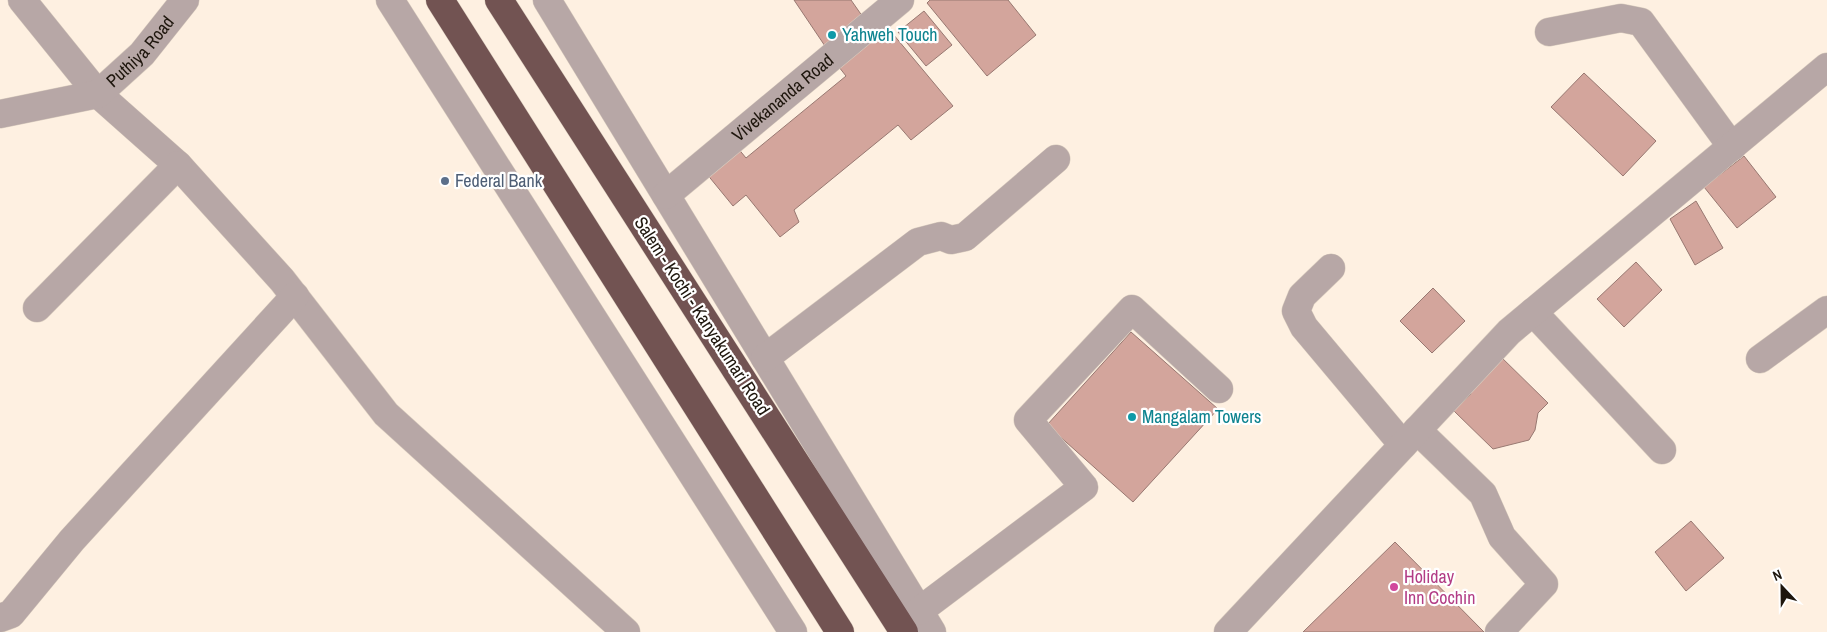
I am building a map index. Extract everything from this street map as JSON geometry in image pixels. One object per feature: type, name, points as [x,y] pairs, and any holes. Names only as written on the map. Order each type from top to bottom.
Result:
[{"type":"highway","points":[[440,0],[840,632]]},
{"type":"highway","name":"Salem - Kochi - Kanyakumari Road","points":[[499,0],[918,625]]},
{"type":"street","points":[[22,0],[98,94],[178,165],[282,280],[386,414],[626,632]]},
{"type":"street","name":"Puthiya Road","points":[[0,114],[98,94],[142,54],[185,0]]},
{"type":"street","points":[[390,0],[793,632]]},
{"type":"street","points":[[547,0],[765,358],[918,625],[1084,487],[1028,420],[1132,309],[1219,389]]},
{"type":"street","name":"Vivekananda Road","points":[[666,195],[900,0]]},
{"type":"street","points":[[1549,32],[1621,18],[1641,22],[1732,147]]},
{"type":"street","points":[[1228,632],[1509,332],[1827,67]]},
{"type":"street","points":[[765,358],[918,242],[941,236],[951,240],[966,237],[1056,159]]},
{"type":"street","points":[[37,308],[178,165]]},
{"type":"street","points":[[1331,268],[1302,296],[1296,311],[1304,327],[1410,438],[1483,494],[1502,537],[1544,584],[1498,632]]},
{"type":"street","points":[[0,618],[11,614],[72,540],[295,296]]},
{"type":"street","points":[[1760,359],[1827,310]]},
{"type":"street","points":[[1532,312],[1662,450]]},
{"type":"building","name":"Yahweh Touch","points":[[794,0],[851,0],[865,20],[827,49]]},
{"type":"building","points":[[930,0],[1008,0],[1036,35],[987,76],[927,3]]},
{"type":"building","points":[[924,11],[952,45],[926,66],[898,32]]},
{"type":"building","points":[[883,22],[953,106],[911,140],[898,125],[794,210],[799,222],[780,237],[746,195],[733,206],[706,173],[737,147],[746,158],[846,76],[835,62]]},
{"type":"building","points":[[1584,73],[1656,141],[1623,176],[1551,107]]},
{"type":"building","points":[[1744,156],[1776,197],[1737,228],[1704,187]]},
{"type":"building","points":[[1696,201],[1723,248],[1695,265],[1670,219]]},
{"type":"building","points":[[1636,262],[1662,290],[1624,327],[1597,299]]},
{"type":"building","points":[[1433,288],[1465,321],[1432,353],[1400,321]]},
{"type":"building","name":"Mangalam Towers","points":[[1131,332],[1218,409],[1133,502],[1047,425]]},
{"type":"building","points":[[1498,354],[1548,403],[1538,413],[1535,430],[1529,440],[1493,449],[1454,411],[1471,394],[1467,385]]},
{"type":"building","points":[[1691,521],[1724,558],[1686,591],[1655,552]]},
{"type":"building","name":"Holiday Inn Cochin","points":[[1395,542],[1484,632],[1303,632]]},
{"type":"place","name":"Yahweh Touch","points":[[832,35]]},
{"type":"place","name":"Federal Bank","points":[[445,181]]},
{"type":"place","name":"Mangalam Towers","points":[[1132,417]]},
{"type":"place","name":"Holiday Inn Cochin","points":[[1394,587]]}]
